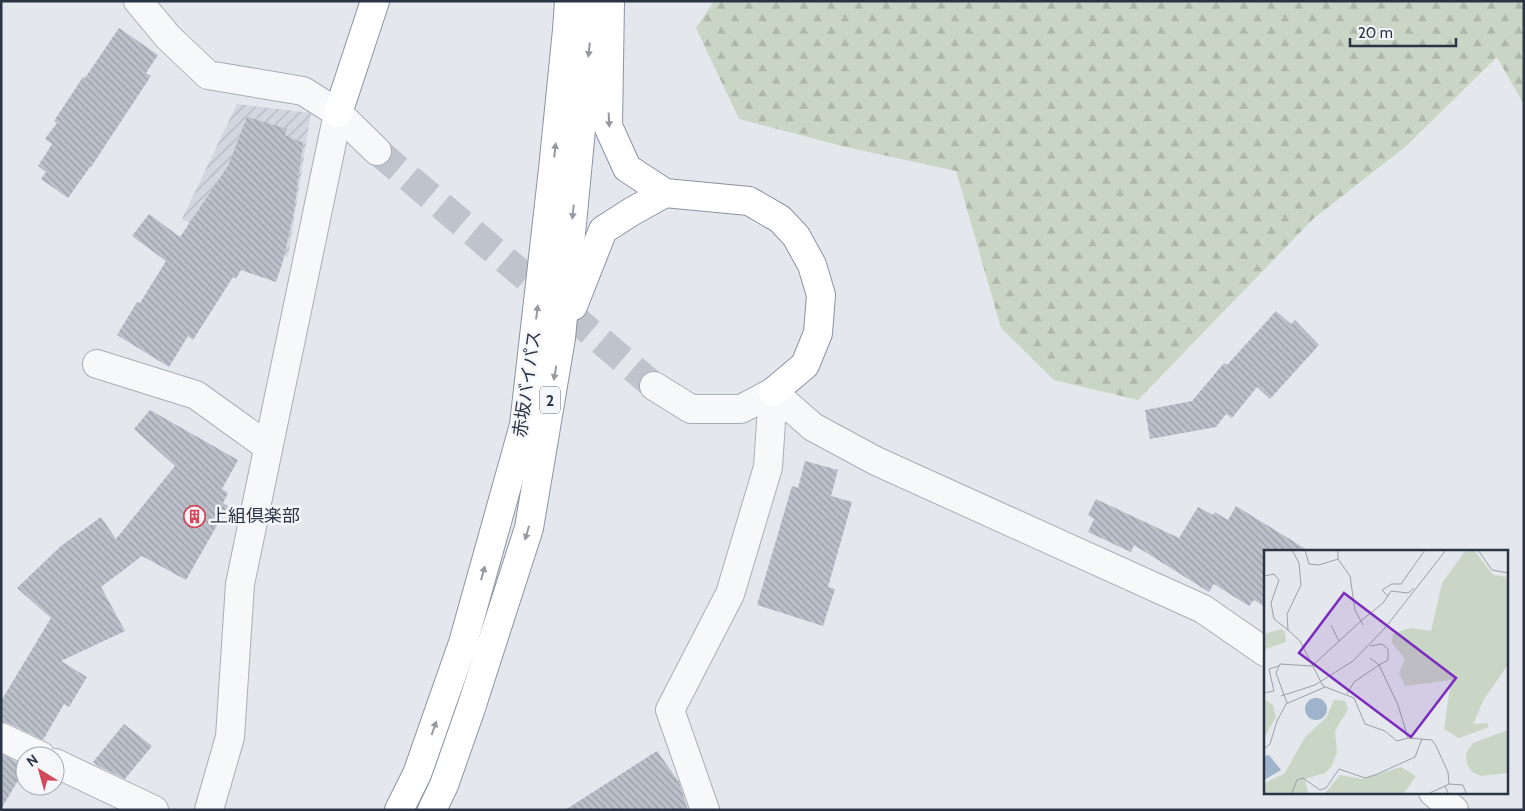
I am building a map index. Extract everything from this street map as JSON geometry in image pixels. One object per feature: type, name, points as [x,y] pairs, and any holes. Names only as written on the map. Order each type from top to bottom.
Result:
[{"type":"highway","points":[[338,113],[375,1]]},
{"type":"highway","points":[[565,1],[567,30]]},
{"type":"highway","name":"赤坂バイパス","points":[[399,810],[417,774],[464,643],[524,425],[554,169],[569,1]]},
{"type":"highway","name":"赤坂バイパス","points":[[432,810],[444,785],[471,708],[529,528],[561,338],[590,36],[591,1]]},
{"type":"highway","points":[[610,1],[608,126],[627,168],[665,193],[749,200],[780,218],[796,236],[812,265],[822,295],[818,333],[805,365],[773,392]]},
{"type":"highway","points":[[561,338],[603,230],[630,212],[665,193]]},
{"type":"street","points":[[138,1],[168,37],[208,76],[303,91],[338,113],[378,152]]},
{"type":"street","points":[[209,810],[230,737],[240,584],[338,113]]},
{"type":"street","points":[[97,364],[196,395],[268,447]]},
{"type":"street","points":[[654,386],[691,409],[741,408],[773,392]]},
{"type":"street","points":[[773,392],[813,427],[860,452],[1202,609],[1264,651]]},
{"type":"street","points":[[705,810],[670,710],[730,594],[768,467],[773,392]]},
{"type":"street","points":[[1,737],[20,746]]},
{"type":"street","points":[[65,767],[154,810]]},
{"type":"street","points":[[1435,794],[1454,810]]},
{"type":"shaded area","points":[[237,104],[311,113],[288,257],[235,247],[182,219]]},
{"type":"green space","points":[[714,1],[1524,1],[1524,105],[1497,57],[1405,147],[1313,219],[1138,400],[1054,380],[1001,328],[956,171],[846,147],[739,119],[696,28]]},
{"type":"building","points":[[119,28],[158,55],[146,73],[151,76],[91,167],[68,198],[41,179],[46,172],[38,166],[52,144],[45,139],[57,123],[54,121],[83,77],[85,78]]},
{"type":"building","points":[[247,117],[287,129],[285,135],[303,143],[294,211],[283,261],[276,282],[241,270],[236,279],[233,277],[193,340],[188,336],[169,367],[117,335],[137,302],[140,303],[166,261],[132,236],[149,214],[180,237],[228,166]]},
{"type":"building","points":[[1276,311],[1291,324],[1295,320],[1319,345],[1270,399],[1257,387],[1232,418],[1226,414],[1216,427],[1150,439],[1145,410],[1192,401],[1224,363],[1227,365]]},
{"type":"building","points":[[150,410],[238,460],[222,489],[228,493],[223,503],[228,506],[186,580],[142,556],[101,587],[125,631],[61,661],[87,677],[69,707],[64,704],[43,740],[8,723],[1,722],[1,701],[51,618],[17,588],[61,546],[101,517],[116,539],[175,466],[134,429]]},
{"type":"building","points":[[805,461],[838,470],[831,496],[852,502],[828,587],[835,589],[823,626],[757,605],[792,486],[798,488]]},
{"type":"building","points":[[1096,499],[1179,538],[1198,507],[1213,515],[1215,512],[1228,520],[1236,506],[1307,550],[1264,550],[1264,606],[1254,600],[1249,606],[1214,584],[1209,592],[1134,545],[1131,552],[1088,532],[1094,519],[1088,515]]},
{"type":"building","points":[[124,724],[152,746],[125,779],[93,762]]},
{"type":"building","points":[[657,751],[679,782],[688,810],[565,810]]},
{"type":"building","points":[[1,754],[15,761],[15,786],[1,809]]},
{"type":"tunnel","points":[[377,151],[654,386]]},
{"type":"place","name":"上組倶楽部","points":[[194,516]]}]
